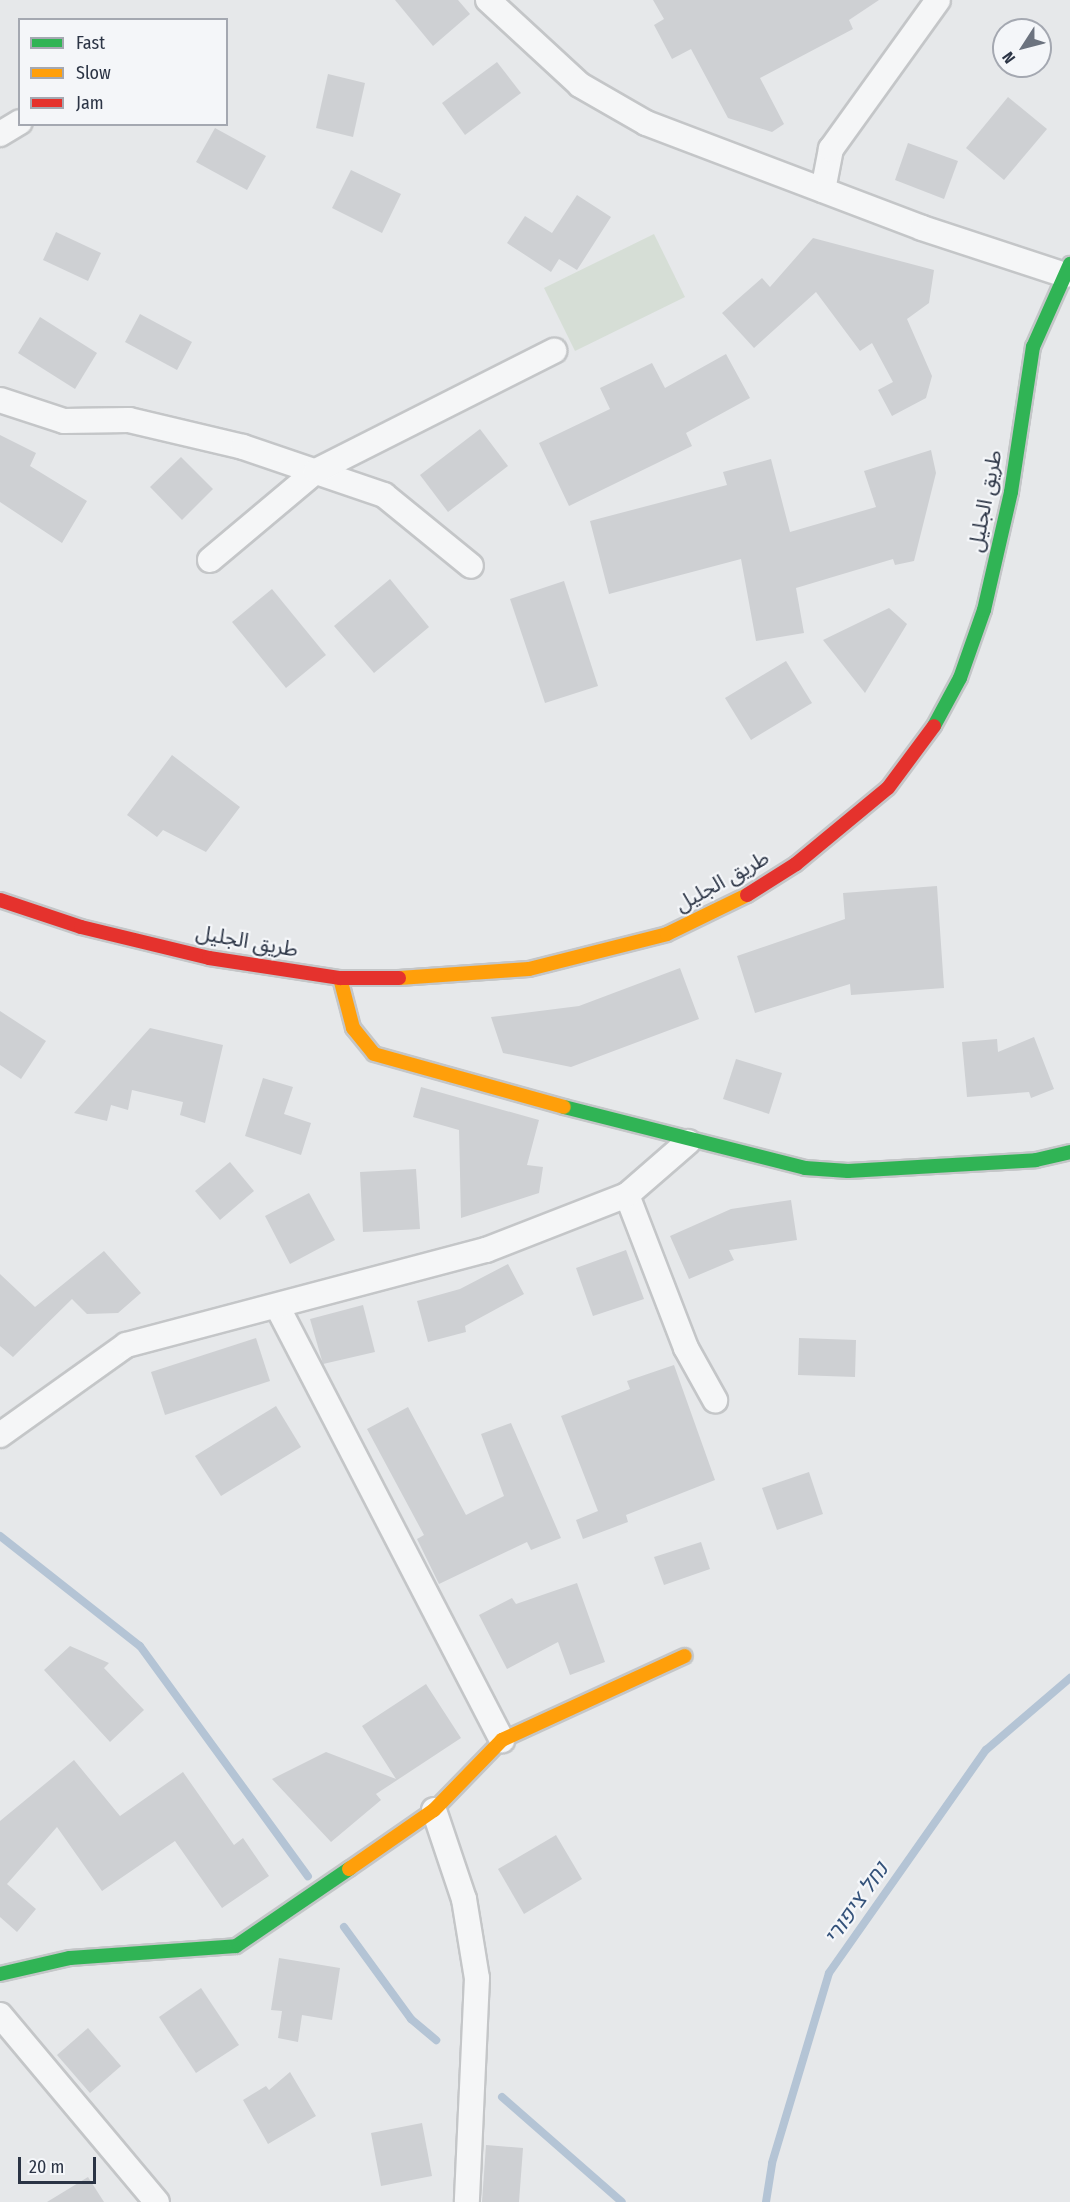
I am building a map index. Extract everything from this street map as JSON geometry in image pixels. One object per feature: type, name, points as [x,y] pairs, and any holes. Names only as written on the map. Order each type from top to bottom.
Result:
[{"type":"street","points":[[488,0],[580,85],[646,123],[823,190],[1067,269]]},
{"type":"street","points":[[823,190],[831,149],[938,0]]},
{"type":"street","points":[[0,134],[18,123]]},
{"type":"street","name":"طريق الجليل","points":[[0,900],[81,927],[209,958],[340,978],[451,978],[529,969],[667,934],[728,907],[796,864],[888,788],[926,740],[954,688],[984,610],[1011,492],[1033,347],[1067,269]]},
{"type":"street","points":[[210,560],[315,471],[554,351]]},
{"type":"street","points":[[0,400],[64,421],[129,420],[315,471],[384,495],[471,566]]},
{"type":"street","points":[[340,978],[353,1028],[374,1054],[688,1142],[805,1168],[848,1171],[1036,1160],[1070,1152]]},
{"type":"street","points":[[0,1435],[126,1345],[278,1308],[486,1250],[627,1195],[688,1142]]},
{"type":"street","points":[[627,1195],[686,1348],[715,1400]]},
{"type":"street","points":[[278,1308],[502,1740]]},
{"type":"street","points":[[0,1974],[70,1958],[236,1946],[434,1810],[502,1740],[685,1656]]},
{"type":"street","points":[[434,1810],[464,1899],[477,1978],[467,2202]]},
{"type":"street","points":[[0,2015],[157,2202]]},
{"type":"shaded area","points":[[654,234],[685,297],[575,351],[544,288]]},
{"type":"building","points":[[395,0],[458,0],[470,14],[433,46]]},
{"type":"building","points":[[653,0],[879,0],[849,20],[853,29],[760,78],[784,124],[772,132],[728,118],[691,49],[672,59],[654,25],[664,19]]},
{"type":"building","points":[[497,62],[521,93],[465,135],[442,103]]},
{"type":"building","points":[[328,74],[365,83],[353,137],[316,128]]},
{"type":"building","points":[[1008,97],[1047,129],[1004,180],[966,148]]},
{"type":"building","points":[[215,128],[266,156],[247,190],[196,162]]},
{"type":"building","points":[[908,143],[958,161],[944,199],[895,180]]},
{"type":"building","points":[[351,170],[401,194],[382,233],[332,208]]},
{"type":"building","points":[[577,195],[611,217],[577,270],[559,259],[551,272],[507,243],[525,216],[552,233]]},
{"type":"building","points":[[56,232],[101,253],[88,281],[43,260]]},
{"type":"building","points":[[813,238],[934,270],[929,303],[907,319],[932,376],[926,398],[892,416],[878,390],[893,382],[872,343],[860,351],[816,292],[754,348],[722,313],[762,278],[770,287]]},
{"type":"building","points":[[140,314],[192,342],[177,370],[125,342]]},
{"type":"building","points":[[40,317],[97,353],[75,389],[18,353]]},
{"type":"building","points":[[726,354],[750,398],[686,433],[692,446],[569,506],[539,443],[610,409],[600,388],[652,363],[665,388]]},
{"type":"building","points":[[480,429],[508,466],[448,512],[420,475]]},
{"type":"building","points":[[0,435],[36,453],[30,466],[87,501],[62,543],[0,502]]},
{"type":"building","points":[[931,450],[936,473],[914,561],[895,565],[893,559],[796,588],[804,633],[756,641],[741,559],[609,594],[590,521],[727,485],[723,472],[771,459],[790,532],[876,507],[864,471]]},
{"type":"building","points":[[181,457],[213,489],[182,520],[150,487]]},
{"type":"building","points":[[390,579],[429,627],[374,673],[334,626]]},
{"type":"building","points":[[564,581],[598,686],[545,703],[510,599]]},
{"type":"building","points":[[272,589],[326,655],[286,688],[232,622]]},
{"type":"building","points":[[889,608],[907,624],[865,693],[823,640]]},
{"type":"building","points":[[786,661],[812,703],[751,740],[725,698]]},
{"type":"building","points":[[172,755],[240,807],[206,852],[163,830],[157,837],[127,815]]},
{"type":"building","points":[[937,886],[944,988],[851,995],[850,984],[755,1013],[737,956],[845,919],[843,893]]},
{"type":"building","points":[[680,968],[699,1019],[571,1067],[503,1053],[491,1017],[579,1006]]},
{"type":"building","points":[[0,1011],[46,1041],[21,1079],[0,1065]]},
{"type":"building","points":[[150,1028],[223,1045],[205,1123],[180,1115],[183,1102],[132,1090],[128,1110],[111,1105],[107,1121],[74,1113]]},
{"type":"building","points":[[1034,1037],[1054,1089],[1031,1098],[1029,1092],[967,1097],[962,1042],[997,1039],[998,1052]]},
{"type":"building","points":[[736,1059],[782,1073],[769,1114],[723,1099]]},
{"type":"building","points":[[263,1078],[293,1087],[284,1114],[311,1123],[301,1155],[245,1136]]},
{"type":"building","points":[[421,1087],[539,1120],[527,1165],[543,1167],[539,1193],[461,1218],[459,1130],[413,1117]]},
{"type":"building","points":[[230,1162],[254,1191],[220,1220],[195,1191]]},
{"type":"building","points":[[416,1169],[420,1229],[363,1232],[360,1172]]},
{"type":"building","points":[[309,1193],[335,1240],[290,1264],[265,1216]]},
{"type":"building","points":[[791,1200],[797,1240],[729,1250],[734,1260],[689,1279],[670,1236],[731,1209]]},
{"type":"building","points":[[626,1250],[644,1299],[593,1316],[576,1268]]},
{"type":"building","points":[[104,1251],[141,1293],[118,1313],[87,1314],[72,1299],[13,1357],[0,1346],[0,1274],[35,1307]]},
{"type":"building","points":[[508,1264],[524,1294],[465,1326],[466,1332],[428,1342],[417,1301],[460,1289]]},
{"type":"building","points":[[363,1305],[375,1352],[323,1364],[310,1319]]},
{"type":"building","points":[[256,1338],[270,1381],[165,1415],[151,1372]]},
{"type":"building","points":[[799,1338],[856,1340],[855,1377],[798,1375]]},
{"type":"building","points":[[674,1365],[715,1480],[626,1515],[628,1522],[583,1539],[576,1520],[598,1511],[561,1416],[630,1389],[627,1381]]},
{"type":"building","points":[[276,1406],[301,1447],[221,1496],[195,1456]]},
{"type":"building","points":[[408,1407],[466,1515],[504,1496],[481,1434],[511,1423],[561,1538],[531,1550],[527,1542],[439,1584],[417,1539],[424,1535],[367,1429]]},
{"type":"building","points":[[809,1472],[823,1514],[777,1530],[762,1488]]},
{"type":"building","points":[[701,1542],[710,1569],[664,1585],[654,1557]]},
{"type":"building","points":[[577,1583],[605,1662],[570,1675],[558,1642],[507,1669],[479,1615],[512,1598],[516,1604]]},
{"type":"building","points":[[70,1646],[109,1663],[104,1668],[144,1710],[110,1742],[44,1670]]},
{"type":"building","points":[[426,1684],[461,1738],[376,1794],[381,1800],[331,1842],[272,1779],[326,1752],[396,1779],[362,1726]]},
{"type":"building","points":[[74,1760],[120,1816],[183,1772],[234,1845],[243,1838],[269,1876],[222,1908],[175,1841],[102,1891],[57,1827],[7,1884],[36,1909],[17,1932],[0,1917],[0,1821]]},
{"type":"building","points":[[556,1835],[582,1879],[524,1914],[498,1869]]},
{"type":"building","points":[[279,1958],[340,1968],[332,2020],[302,2015],[298,2042],[278,2038],[282,2011],[271,2010]]},
{"type":"building","points":[[201,1988],[239,2045],[196,2073],[159,2017]]},
{"type":"building","points":[[88,2028],[121,2066],[90,2093],[57,2055]]},
{"type":"building","points":[[290,2072],[316,2116],[268,2144],[243,2100],[266,2086],[269,2090]]},
{"type":"building","points":[[422,2123],[432,2176],[381,2186],[371,2133]]},
{"type":"building","points":[[486,2145],[523,2148],[519,2202],[482,2202]]},
{"type":"building","points":[[88,2177],[104,2202],[47,2202]]},
{"type":"waterway","points":[[0,1536],[140,1646],[308,1876]]},
{"type":"waterway","name":"נחל ציפורי","points":[[766,2202],[772,2163],[829,1973],[986,1750],[1070,1678]]},
{"type":"waterway","points":[[344,1927],[411,2019],[436,2040]]},
{"type":"waterway","points":[[502,2097],[622,2202]]},
{"type":"traffic: fast","points":[[934,726],[960,678],[984,610],[1011,492],[1033,347],[1070,264]]},
{"type":"traffic: fast","points":[[564,1107],[805,1168],[848,1171],[1036,1160],[1070,1152]]},
{"type":"traffic: fast","points":[[0,1974],[70,1958],[236,1946],[349,1869]]},
{"type":"traffic: slow","points":[[399,978],[529,969],[667,934],[747,895]]},
{"type":"traffic: slow","points":[[340,978],[353,1028],[374,1054],[564,1107]]},
{"type":"traffic: slow","points":[[349,1869],[434,1810],[502,1740],[685,1656]]},
{"type":"traffic: jam","points":[[747,895],[796,864],[888,788],[934,726]]},
{"type":"traffic: jam","points":[[0,900],[81,927],[209,958],[340,978],[399,978]]}]
